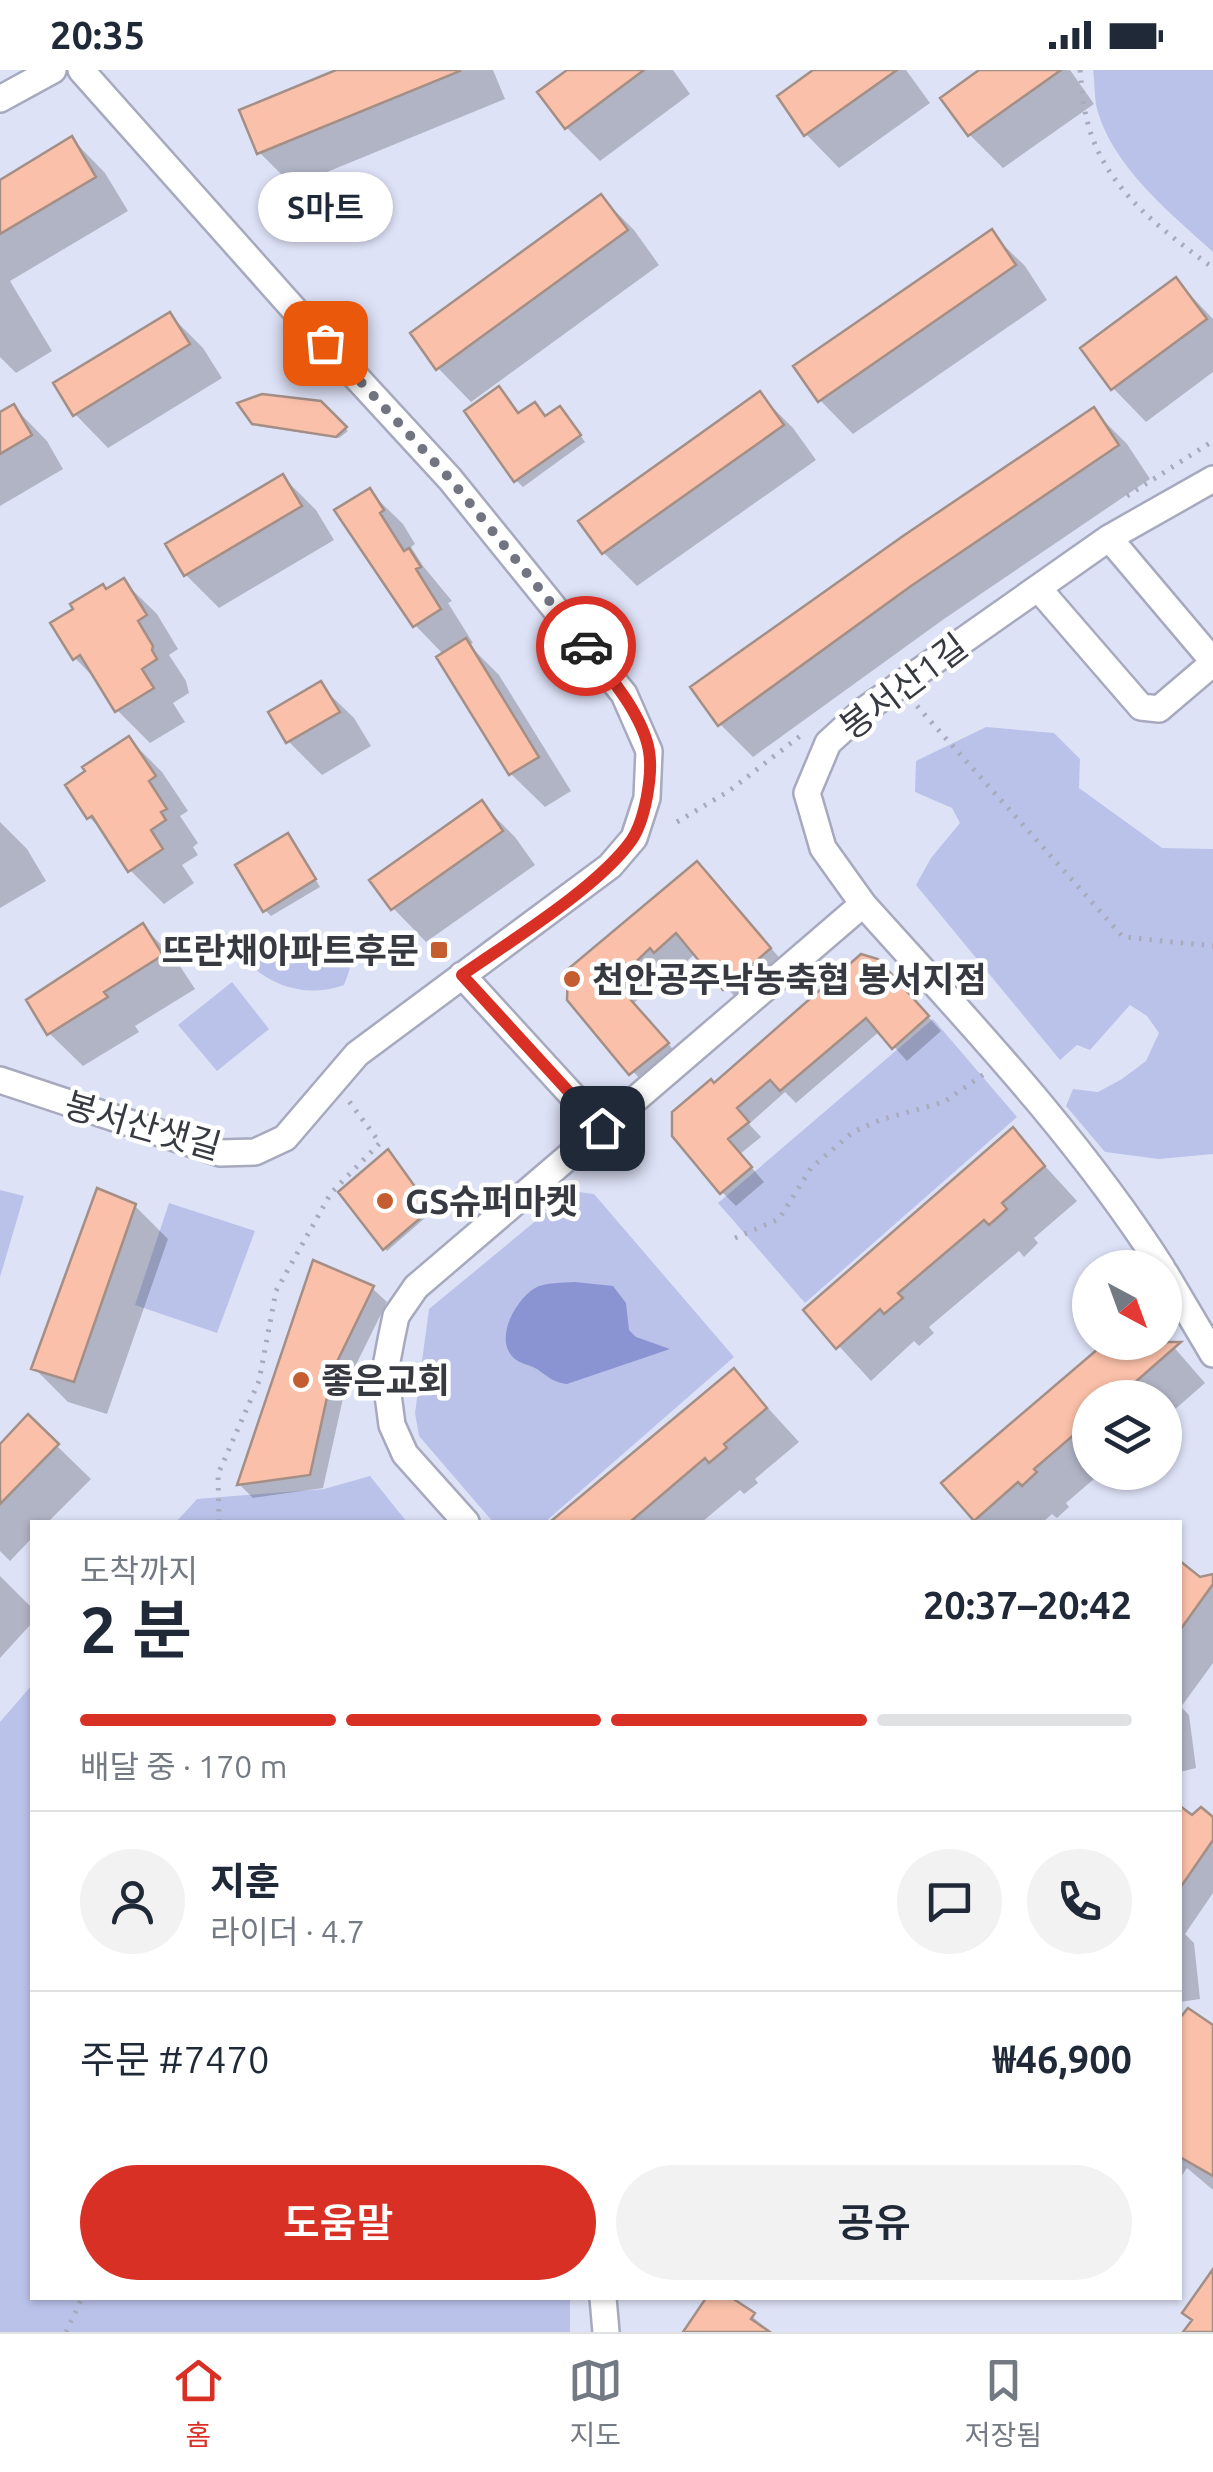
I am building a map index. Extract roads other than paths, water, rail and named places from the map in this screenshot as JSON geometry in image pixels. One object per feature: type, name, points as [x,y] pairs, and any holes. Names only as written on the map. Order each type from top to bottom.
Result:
[{"type":"street","points":[[0,85],[26,70]]},
{"type":"street","points":[[0,99],[53,70]]},
{"type":"street","name":"봉서산샛길","points":[[0,1080],[220,1154],[255,1152],[285,1138],[356,1054],[610,866],[634,838],[647,798],[649,751],[624,694],[450,479],[82,70]]},
{"type":"street","name":"봉서산1길","points":[[1150,1250],[1047,1111],[863,904],[824,848],[806,793],[828,743],[863,711],[1109,538],[1213,480]]},
{"type":"street","points":[[1038,588],[1141,707],[1159,710],[1213,662],[1109,538]]},
{"type":"street","points":[[464,1520],[405,1454],[392,1425],[386,1372],[396,1316],[416,1287],[863,904]]},
{"type":"street","points":[[462,975],[602,1128]]},
{"type":"street","name":"봉서산1길","points":[[1182,1302],[1213,1354]]},
{"type":"street","points":[[603,2300],[606,2332]]},
{"type":"place","name":"S마트","points":[[325,343]]},
{"type":"place","name":"뜨란채아파트후문","points":[[439,950]]},
{"type":"place","name":"천안공주낙농축협 봉서지점","points":[[572,979]]},
{"type":"place","name":"GS슈퍼마켓","points":[[385,1201]]},
{"type":"place","name":"좋은교회","points":[[301,1380]]}]
